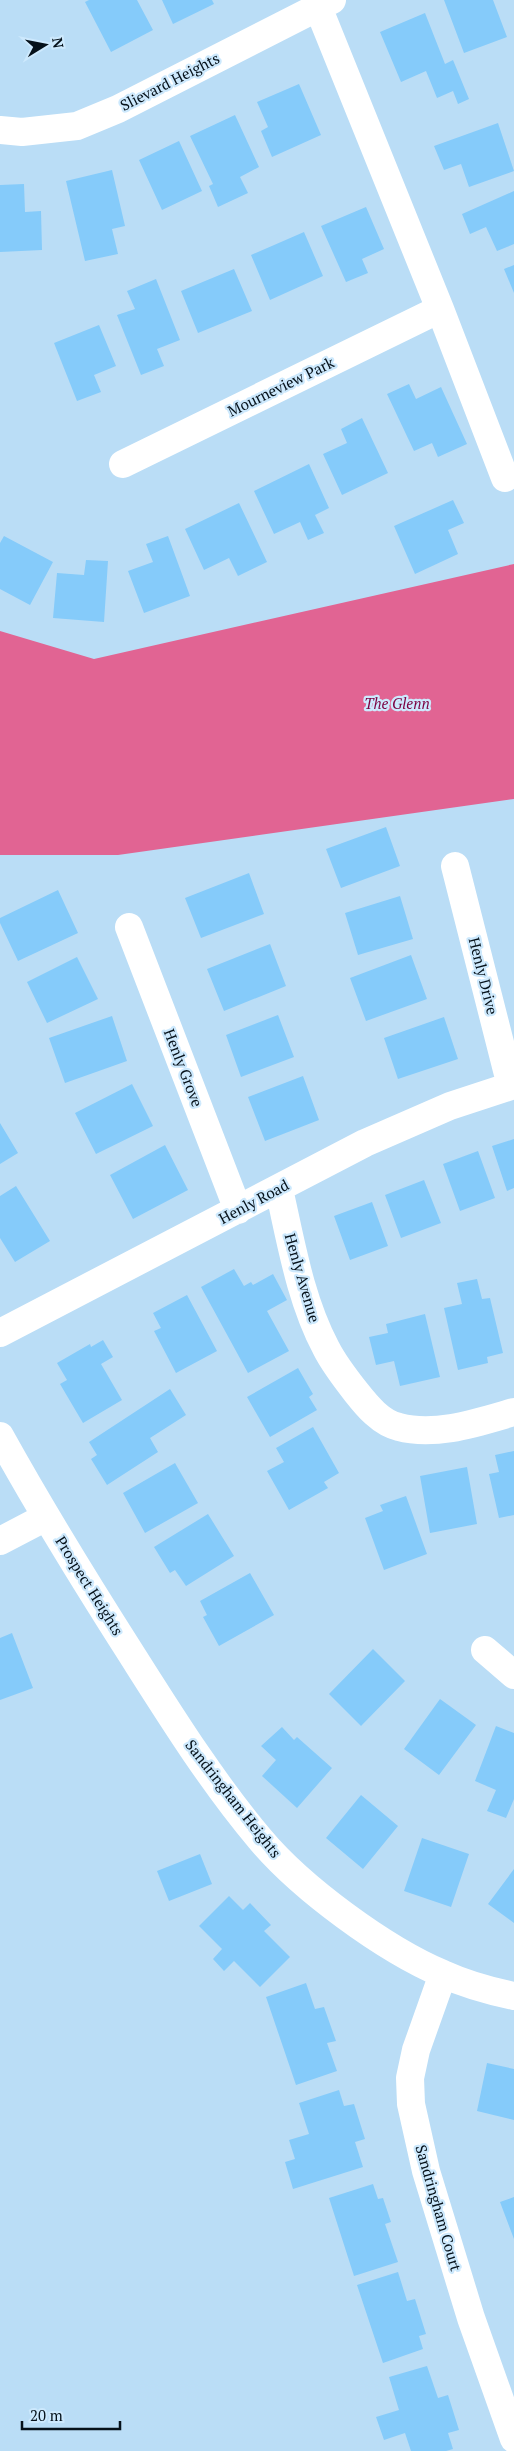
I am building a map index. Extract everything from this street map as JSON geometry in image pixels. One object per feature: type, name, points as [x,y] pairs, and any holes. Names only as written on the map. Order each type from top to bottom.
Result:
[{"type":"street","name":"Slievard Heights","points":[[0,130],[22,132],[77,126],[118,109],[325,4]]},
{"type":"street","points":[[325,4],[505,478]]},
{"type":"street","name":"Mourneview Park","points":[[123,464],[440,309]]},
{"type":"street","name":"Henly Drive","points":[[455,866],[512,1086]]},
{"type":"street","name":"Henly Grove","points":[[129,927],[238,1210]]},
{"type":"street","name":"Henly Road","points":[[0,1334],[365,1143],[450,1106],[512,1086]]},
{"type":"street","name":"Henly Avenue","points":[[279,1189],[298,1274],[315,1326],[340,1371],[374,1412],[386,1422],[397,1427],[425,1430],[466,1425],[514,1412]]},
{"type":"street","name":"Prospect Heights","points":[[0,1436],[46,1517],[182,1734]]},
{"type":"street","points":[[0,1541],[46,1517]]},
{"type":"street","points":[[485,1650],[514,1675]]},
{"type":"street","name":"Sandringham Heights","points":[[182,1734],[260,1838],[290,1870],[363,1927],[402,1953],[443,1974],[514,1996]]},
{"type":"street","name":"Sandringham Court","points":[[443,1974],[416,2050],[410,2078],[411,2104],[426,2171],[471,2318],[514,2439]]},
{"type":"green space","name":"The Glenn","points":[[514,564],[514,799],[118,855],[0,855],[0,631],[94,659]]},
{"type":"building","points":[[89,0],[137,0],[153,30],[111,52],[85,2]]},
{"type":"building","points":[[162,0],[212,0],[214,4],[173,24]]},
{"type":"building","points":[[444,0],[493,0],[507,37],[464,53]]},
{"type":"building","points":[[425,13],[445,64],[453,60],[469,99],[458,104],[453,91],[437,98],[426,71],[401,82],[380,32]]},
{"type":"building","points":[[299,84],[321,135],[272,157],[261,131],[268,127],[257,102]]},
{"type":"building","points":[[235,115],[259,167],[240,177],[248,193],[218,207],[209,186],[213,184],[190,136]]},
{"type":"building","points":[[498,123],[514,171],[469,187],[461,164],[444,170],[434,146]]},
{"type":"building","points":[[179,141],[202,191],[162,210],[139,160]]},
{"type":"building","points":[[112,170],[125,226],[112,229],[118,254],[85,261],[66,181]]},
{"type":"building","points":[[24,184],[25,212],[41,211],[42,250],[0,252],[0,185]]},
{"type":"building","points":[[514,191],[514,244],[497,251],[486,227],[470,234],[462,214]]},
{"type":"building","points":[[366,207],[384,249],[362,259],[368,273],[346,282],[321,226]]},
{"type":"building","points":[[304,232],[323,276],[270,300],[251,255]]},
{"type":"building","points":[[514,265],[514,293],[504,269]]},
{"type":"building","points":[[234,269],[252,311],[198,333],[181,291]]},
{"type":"building","points":[[156,279],[180,340],[157,349],[164,366],[141,375],[117,315],[135,309],[127,291]]},
{"type":"building","points":[[99,325],[116,366],[94,375],[101,392],[77,401],[54,343]]},
{"type":"building","points":[[409,384],[416,399],[441,387],[467,444],[438,457],[432,443],[414,451],[387,394]]},
{"type":"building","points":[[362,418],[388,473],[342,495],[323,454],[347,443],[341,429]]},
{"type":"building","points":[[309,464],[329,508],[315,515],[324,533],[308,540],[300,522],[274,534],[254,491]]},
{"type":"building","points":[[453,500],[464,523],[448,530],[458,554],[415,574],[394,526]]},
{"type":"building","points":[[239,503],[267,562],[238,576],[229,558],[204,570],[185,529]]},
{"type":"building","points":[[4,536],[53,562],[30,605],[0,589],[0,543]]},
{"type":"building","points":[[168,536],[190,596],[144,613],[128,571],[153,562],[146,544]]},
{"type":"building","points":[[86,560],[108,561],[104,622],[53,618],[57,573],[84,575]]},
{"type":"building","points":[[386,827],[400,866],[341,888],[326,849]]},
{"type":"building","points":[[249,873],[264,914],[201,938],[185,898]]},
{"type":"building","points":[[58,890],[78,933],[18,961],[0,923],[0,918]]},
{"type":"building","points":[[400,896],[413,939],[358,955],[345,913]]},
{"type":"building","points":[[270,944],[286,986],[224,1011],[207,969]]},
{"type":"building","points":[[411,955],[427,999],[366,1021],[350,978]]},
{"type":"building","points":[[77,957],[98,999],[47,1023],[27,982]]},
{"type":"building","points":[[278,1015],[294,1057],[241,1077],[226,1035]]},
{"type":"building","points":[[112,1016],[127,1061],[65,1083],[49,1038]]},
{"type":"building","points":[[444,1017],[458,1059],[398,1079],[384,1038]]},
{"type":"building","points":[[303,1076],[319,1120],[265,1141],[248,1097]]},
{"type":"building","points":[[132,1084],[153,1126],[96,1154],[75,1113]]},
{"type":"building","points":[[0,1123],[18,1153],[0,1164]]},
{"type":"building","points":[[514,1139],[514,1188],[507,1191],[492,1146]]},
{"type":"building","points":[[165,1145],[188,1190],[133,1219],[110,1175]]},
{"type":"building","points":[[478,1151],[495,1198],[460,1211],[443,1164]]},
{"type":"building","points":[[424,1180],[441,1223],[401,1238],[385,1195]]},
{"type":"building","points":[[16,1186],[50,1241],[15,1262],[0,1238],[0,1196]]},
{"type":"building","points":[[372,1202],[388,1246],[350,1260],[334,1216]]},
{"type":"building","points":[[234,1269],[244,1286],[251,1282],[253,1285],[273,1274],[287,1300],[267,1311],[289,1351],[248,1373],[201,1287]]},
{"type":"building","points":[[477,1279],[482,1299],[490,1298],[503,1353],[487,1357],[488,1363],[458,1370],[444,1308],[462,1304],[457,1283]]},
{"type":"building","points":[[187,1295],[217,1351],[176,1373],[154,1331],[161,1328],[153,1313]]},
{"type":"building","points":[[425,1314],[440,1377],[400,1386],[394,1361],[376,1365],[369,1337],[388,1333],[386,1324]]},
{"type":"building","points":[[103,1340],[113,1357],[101,1364],[122,1400],[83,1423],[60,1384],[67,1380],[57,1363],[90,1344],[91,1347]]},
{"type":"building","points":[[298,1368],[313,1394],[309,1397],[317,1410],[270,1437],[247,1397]]},
{"type":"building","points":[[170,1389],[186,1415],[150,1438],[158,1452],[107,1485],[91,1459],[97,1455],[89,1442]]},
{"type":"building","points":[[313,1427],[339,1473],[324,1482],[328,1488],[289,1510],[267,1471],[284,1462],[276,1448]]},
{"type":"building","points":[[514,1451],[514,1515],[499,1518],[489,1474],[499,1472],[495,1455]]},
{"type":"building","points":[[175,1463],[198,1503],[145,1533],[123,1493]]},
{"type":"building","points":[[467,1467],[477,1524],[430,1533],[420,1476]]},
{"type":"building","points":[[406,1496],[427,1554],[384,1570],[365,1518],[383,1511],[380,1505]]},
{"type":"building","points":[[208,1514],[234,1556],[186,1586],[175,1570],[170,1573],[154,1547]]},
{"type":"building","points":[[250,1573],[274,1615],[219,1646],[203,1617],[207,1615],[200,1601]]},
{"type":"building","points":[[12,1633],[33,1688],[0,1700],[0,1638]]},
{"type":"building","points":[[373,1649],[405,1681],[361,1726],[329,1694]]},
{"type":"building","points":[[440,1699],[476,1725],[439,1775],[404,1749]]},
{"type":"building","points":[[496,1726],[514,1733],[514,1799],[506,1818],[487,1811],[496,1790],[475,1781]]},
{"type":"building","points":[[282,1727],[294,1740],[297,1737],[332,1768],[297,1808],[262,1776],[276,1760],[261,1746]]},
{"type":"building","points":[[361,1795],[398,1826],[363,1869],[326,1838]]},
{"type":"building","points":[[422,1838],[469,1854],[451,1907],[404,1891]]},
{"type":"building","points":[[200,1854],[212,1884],[169,1901],[157,1871]]},
{"type":"building","points":[[514,1869],[514,1923],[488,1904]]},
{"type":"building","points":[[229,1896],[243,1910],[250,1903],[271,1925],[264,1931],[290,1957],[260,1987],[234,1961],[224,1971],[213,1959],[222,1949],[199,1926]]},
{"type":"building","points":[[306,1983],[315,2009],[324,2007],[336,2041],[327,2043],[337,2071],[296,2085],[266,1997]]},
{"type":"building","points":[[487,2063],[514,2069],[514,2120],[477,2111]]},
{"type":"building","points":[[339,2090],[344,2106],[354,2104],[365,2139],[355,2142],[363,2167],[293,2189],[285,2162],[295,2159],[289,2140],[309,2134],[299,2103]]},
{"type":"building","points":[[373,2184],[378,2199],[383,2198],[391,2222],[385,2224],[398,2262],[354,2276],[329,2198]]},
{"type":"building","points":[[514,2197],[514,2239],[500,2202]]},
{"type":"building","points":[[398,2272],[407,2301],[415,2299],[426,2334],[419,2336],[423,2349],[383,2363],[357,2285]]},
{"type":"building","points":[[427,2366],[438,2398],[448,2395],[459,2430],[448,2433],[453,2449],[446,2451],[411,2451],[405,2433],[384,2440],[376,2417],[399,2410],[389,2377]]}]
